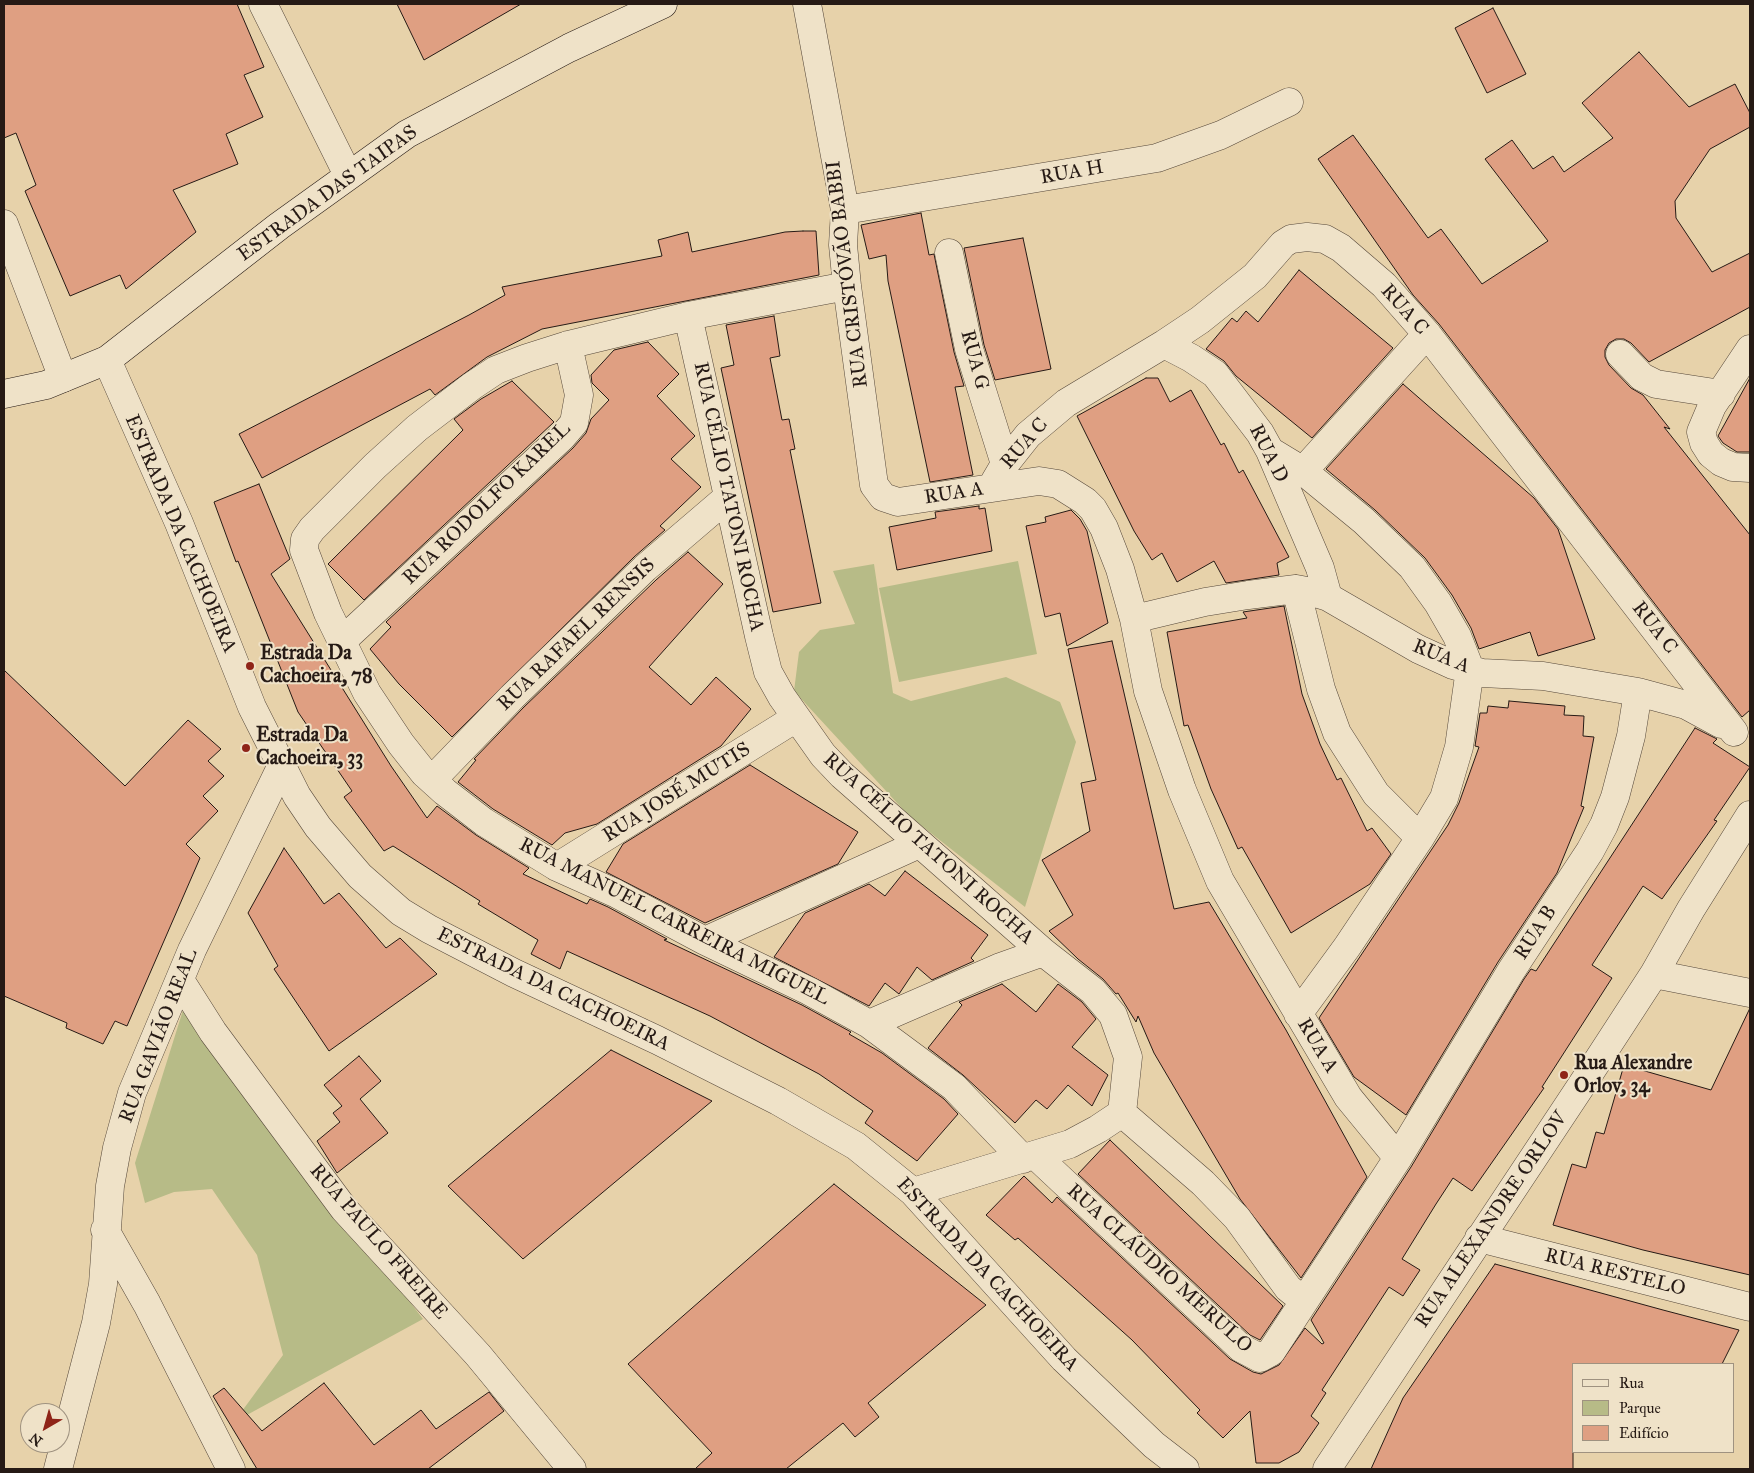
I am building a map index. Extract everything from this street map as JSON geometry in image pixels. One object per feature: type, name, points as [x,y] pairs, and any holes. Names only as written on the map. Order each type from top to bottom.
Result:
[{"type":"street","points":[[263,4],[348,176]]},
{"type":"street","name":"ESTRADA DAS TAIPAS","points":[[4,394],[46,385],[107,360],[279,226],[407,134],[569,48],[664,4]]},
{"type":"street","name":"RUA CRISTÓVÃO BABBI","points":[[807,4],[845,210],[843,245],[847,286],[874,486]]},
{"type":"street","name":"RUA H","points":[[845,210],[1162,157],[1221,136],[1289,102]]},
{"type":"street","points":[[4,224],[64,378]]},
{"type":"street","name":"RUA C","points":[[990,488],[1005,464],[1028,435],[1066,403],[1164,344],[1235,293],[1255,276],[1283,244],[1291,239],[1307,237],[1326,239],[1341,248],[1384,285],[1427,334],[1742,737]]},
{"type":"street","name":"RUA G","points":[[949,253],[969,349],[1005,464]]},
{"type":"street","name":"RUA MANUEL CARREIRA MIGUEL","points":[[847,286],[688,316],[568,345],[496,370],[418,428],[375,466],[312,529],[305,539],[304,550],[328,613],[367,693],[401,744],[432,780],[484,822],[558,867],[615,893],[705,941],[809,991],[869,1024],[954,1088],[1029,1157]]},
{"type":"street","name":"RUA CÉLIO TATONI ROCHA","points":[[688,316],[768,672],[796,718],[823,755],[919,844],[1043,952],[1092,991],[1113,1015],[1128,1057],[1122,1113]]},
{"type":"street","points":[[1302,472],[1427,334]]},
{"type":"street","name":"RUA D","points":[[1164,344],[1191,358],[1215,374],[1237,400],[1270,452],[1320,568],[1328,597]]},
{"type":"street","name":"RUA RODOLFO KAREL","points":[[342,640],[562,437],[574,423],[579,395],[568,345]]},
{"type":"street","points":[[1750,349],[1706,417],[1701,432],[1704,443],[1711,454],[1733,467],[1750,468]]},
{"type":"street","points":[[1620,354],[1642,377],[1656,384],[1721,394]]},
{"type":"street","name":"ESTRADA DA CACHOEIRA","points":[[107,360],[179,523],[252,707],[297,796],[318,827],[360,876],[401,912],[429,929],[514,973],[657,1040],[823,1125],[856,1146],[914,1192],[1064,1359],[1154,1445],[1186,1469]]},
{"type":"street","points":[[1270,452],[1302,472],[1364,521],[1412,566],[1438,603],[1457,636],[1470,669],[1459,747],[1444,798],[1420,838],[1347,947],[1298,1014]]},
{"type":"street","name":"RUA A","points":[[874,486],[883,497],[898,502],[1039,481],[1058,484],[1085,501],[1093,509],[1104,528],[1120,569],[1134,619],[1148,691],[1186,800],[1220,881],[1348,1097],[1398,1158]]},
{"type":"street","name":"RUA RAFAEL RENSIS","points":[[432,780],[512,697],[645,568],[728,497]]},
{"type":"street","points":[[1296,589],[1321,689],[1337,733],[1376,794],[1420,838]]},
{"type":"street","name":"RUA A","points":[[1134,619],[1205,602],[1296,589],[1328,597],[1418,649],[1482,673],[1551,677],[1638,692],[1686,705],[1742,737]]},
{"type":"street","name":"RUA B","points":[[1398,1158],[1511,971],[1590,851],[1604,825],[1617,789],[1638,692]]},
{"type":"street","name":"RUA JOSÉ MUTIS","points":[[558,867],[796,718]]},
{"type":"street","name":"RUA GAVIÃO REAL","points":[[58,1469],[96,1323],[103,1284],[105,1230],[117,1148],[132,1094],[230,868],[282,765]]},
{"type":"street","name":"RUA ALEXANDRE ORLOV","points":[[1327,1469],[1654,974],[1691,909],[1750,815]]},
{"type":"street","points":[[705,941],[919,844]]},
{"type":"street","points":[[869,1024],[998,968],[1043,952]]},
{"type":"street","points":[[1654,974],[1750,992]]},
{"type":"street","name":"RUA PAULO FREIRE","points":[[180,980],[213,1032],[344,1209],[478,1355],[572,1469]]},
{"type":"street","points":[[914,1192],[1084,1138],[1122,1113],[1203,1183],[1237,1218],[1288,1288],[1304,1301]]},
{"type":"street","name":"RUA CLÁUDIO MERULO","points":[[1029,1157],[1248,1353],[1260,1358],[1271,1352],[1398,1158]]},
{"type":"street","points":[[105,1230],[147,1304],[231,1469]]},
{"type":"street","name":"RUA RESTELO","points":[[1479,1238],[1750,1307]]},
{"type":"green space","points":[[1018,561],[1037,654],[899,682],[879,588]]},
{"type":"green space","points":[[874,564],[893,693],[911,701],[1006,677],[1060,702],[1076,742],[1025,907],[909,816],[794,691],[799,652],[820,630],[855,624],[833,571]]},
{"type":"green space","points":[[184,1007],[423,1319],[234,1422],[283,1355],[257,1255],[212,1189],[174,1192],[145,1203],[135,1163]]},
{"type":"building","points":[[4,4],[237,4],[264,67],[244,75],[263,117],[226,134],[238,164],[173,190],[196,232],[126,289],[120,275],[70,296],[25,191],[36,185],[16,133],[4,138]]},
{"type":"building","points":[[397,4],[521,4],[424,60]]},
{"type":"building","points":[[1493,8],[1526,74],[1487,93],[1455,28]]},
{"type":"building","points":[[1639,52],[1689,107],[1735,84],[1750,113],[1750,127],[1710,149],[1675,201],[1676,218],[1712,272],[1750,253],[1750,307],[1649,362],[1631,343],[1624,339],[1616,339],[1609,343],[1605,350],[1605,357],[1609,365],[1631,388],[1643,395],[1670,429],[1664,427],[1750,535],[1750,710],[1742,717],[1439,324],[1413,295],[1318,159],[1353,135],[1428,238],[1441,229],[1482,284],[1548,241],[1485,159],[1512,140],[1533,169],[1553,156],[1564,172],[1613,138],[1582,103]]},
{"type":"building","points":[[921,213],[929,255],[934,254],[954,352],[964,386],[955,387],[973,475],[930,482],[888,281],[886,255],[869,259],[861,225]]},
{"type":"building","points":[[816,231],[819,275],[542,329],[487,357],[435,395],[430,389],[262,478],[239,434],[505,295],[502,287],[662,256],[658,240],[688,232],[692,252],[785,232]]},
{"type":"building","points":[[1023,238],[1051,369],[995,380],[984,345],[964,248]]},
{"type":"building","points":[[1299,270],[1393,348],[1312,438],[1236,376],[1224,361],[1206,349],[1232,318],[1237,322],[1246,311],[1258,322]]},
{"type":"building","points":[[774,316],[780,356],[770,358],[782,420],[789,419],[795,449],[790,450],[821,603],[773,612],[721,368],[734,365],[726,325]]},
{"type":"building","points":[[648,342],[679,374],[657,396],[695,436],[671,459],[701,487],[660,526],[665,530],[634,557],[452,737],[399,684],[370,649],[391,627],[386,622],[573,448],[586,433],[591,419],[609,400],[592,383],[591,375],[614,350]]},
{"type":"building","points":[[1146,378],[1158,378],[1170,402],[1191,390],[1221,445],[1224,443],[1239,473],[1243,470],[1289,557],[1277,563],[1279,575],[1226,583],[1214,561],[1177,582],[1162,553],[1152,560],[1134,531],[1077,416]]},
{"type":"building","points":[[1750,378],[1750,452],[1737,452],[1723,443],[1718,436]]},
{"type":"building","points":[[512,381],[554,422],[364,600],[328,564],[463,430],[454,419],[481,399]]},
{"type":"building","points":[[1403,384],[1534,498],[1558,529],[1595,639],[1538,656],[1530,632],[1479,649],[1471,628],[1452,595],[1425,558],[1375,510],[1326,469]]},
{"type":"building","points":[[259,484],[290,559],[271,574],[391,766],[427,818],[437,806],[476,835],[529,868],[523,874],[587,904],[590,899],[608,907],[667,939],[664,940],[802,1005],[851,1032],[849,1034],[882,1053],[944,1099],[958,1114],[917,1161],[865,1123],[873,1111],[819,1074],[710,1016],[567,951],[560,969],[531,954],[538,940],[478,904],[480,901],[393,846],[384,851],[344,797],[352,791],[298,712],[238,561],[236,562],[214,502]]},
{"type":"building","points":[[979,506],[979,509],[985,508],[992,551],[897,570],[889,527],[936,518],[935,512]]},
{"type":"building","points":[[1071,510],[1080,519],[1087,531],[1108,623],[1067,646],[1060,613],[1045,617],[1026,526],[1046,522],[1045,517]]},
{"type":"building","points":[[688,552],[723,584],[649,667],[691,705],[716,677],[751,709],[721,746],[597,824],[565,833],[552,845],[493,809],[458,782],[476,760],[474,759],[523,708],[656,580]]},
{"type":"building","points":[[1284,606],[1302,694],[1320,744],[1337,780],[1341,778],[1367,831],[1372,828],[1391,854],[1370,884],[1291,933],[1242,847],[1238,849],[1211,789],[1188,725],[1184,726],[1167,632],[1247,618],[1243,612]]},
{"type":"building","points":[[1112,641],[1174,909],[1209,902],[1286,1030],[1367,1177],[1301,1278],[1240,1199],[1154,1053],[1138,1016],[1136,1022],[1118,993],[1116,994],[1103,979],[1078,959],[1049,931],[1073,915],[1042,860],[1090,831],[1081,783],[1096,780],[1068,649]]},
{"type":"building","points":[[4,670],[125,786],[188,720],[221,749],[208,761],[224,776],[203,796],[218,811],[186,844],[200,858],[127,1026],[115,1021],[103,1044],[66,1028],[67,1023],[4,996]]},
{"type":"building","points":[[1509,701],[1565,706],[1564,715],[1584,716],[1583,736],[1594,737],[1581,806],[1584,807],[1557,873],[1498,962],[1406,1115],[1354,1077],[1319,1018],[1448,825],[1459,803],[1479,747],[1475,746],[1480,713],[1487,713],[1488,706],[1508,708]]},
{"type":"building","points":[[1695,728],[1717,739],[1713,743],[1750,767],[1714,820],[1717,821],[1662,899],[1643,886],[1592,965],[1612,978],[1542,1087],[1544,1088],[1472,1191],[1453,1178],[1402,1259],[1420,1270],[1403,1296],[1389,1287],[1322,1390],[1326,1393],[1311,1416],[1319,1423],[1299,1452],[1279,1463],[1256,1463],[1250,1411],[1223,1438],[1197,1413],[1200,1410],[1132,1340],[1018,1238],[1015,1240],[986,1215],[1024,1176],[1052,1203],[1057,1197],[1230,1359],[1253,1372],[1261,1374],[1279,1365],[1305,1328],[1322,1344],[1324,1343],[1311,1320],[1411,1167],[1524,979],[1531,969],[1536,971]]},
{"type":"building","points":[[750,765],[858,832],[838,864],[705,923],[606,872],[623,844]]},
{"type":"building","points":[[284,848],[324,904],[339,893],[386,948],[400,938],[437,974],[329,1051],[274,969],[278,966],[248,913]]},
{"type":"building","points":[[905,871],[988,935],[971,958],[974,961],[932,980],[917,967],[899,994],[885,983],[869,1006],[774,957],[805,913],[869,884],[885,896]]},
{"type":"building","points":[[1002,984],[1036,1012],[1058,984],[1082,1002],[1096,1019],[1072,1047],[1108,1075],[1092,1106],[1068,1085],[1047,1109],[1036,1100],[1015,1123],[963,1075],[928,1048],[962,1005],[959,1002]]},
{"type":"building","points":[[1750,1008],[1750,1275],[1643,1250],[1553,1225],[1572,1164],[1586,1168],[1596,1132],[1604,1134],[1624,1065],[1711,1090]]},
{"type":"building","points":[[611,1050],[712,1101],[523,1259],[448,1186]]},
{"type":"building","points":[[359,1056],[381,1081],[360,1099],[388,1133],[337,1173],[317,1141],[340,1122],[333,1113],[342,1106],[324,1085]]},
{"type":"building","points":[[1110,1140],[1283,1306],[1260,1340],[1250,1335],[1078,1174]]},
{"type":"building","points":[[834,1184],[986,1305],[868,1403],[879,1417],[855,1437],[843,1423],[786,1469],[695,1469],[712,1453],[628,1364]]},
{"type":"building","points":[[1495,1264],[1739,1330],[1722,1363],[1572,1363],[1573,1469],[1371,1469],[1403,1398]]},
{"type":"building","points":[[324,1383],[374,1445],[421,1410],[436,1429],[489,1392],[504,1411],[428,1469],[257,1469],[213,1396],[224,1388],[262,1431]]},
{"type":"place","name":"Estrada Da Cachoeira, 78","points":[[250,666]]},
{"type":"place","name":"Estrada Da Cachoeira, 33","points":[[246,748]]},
{"type":"place","name":"Rua Alexandre Orlov, 34","points":[[1564,1075]]}]
